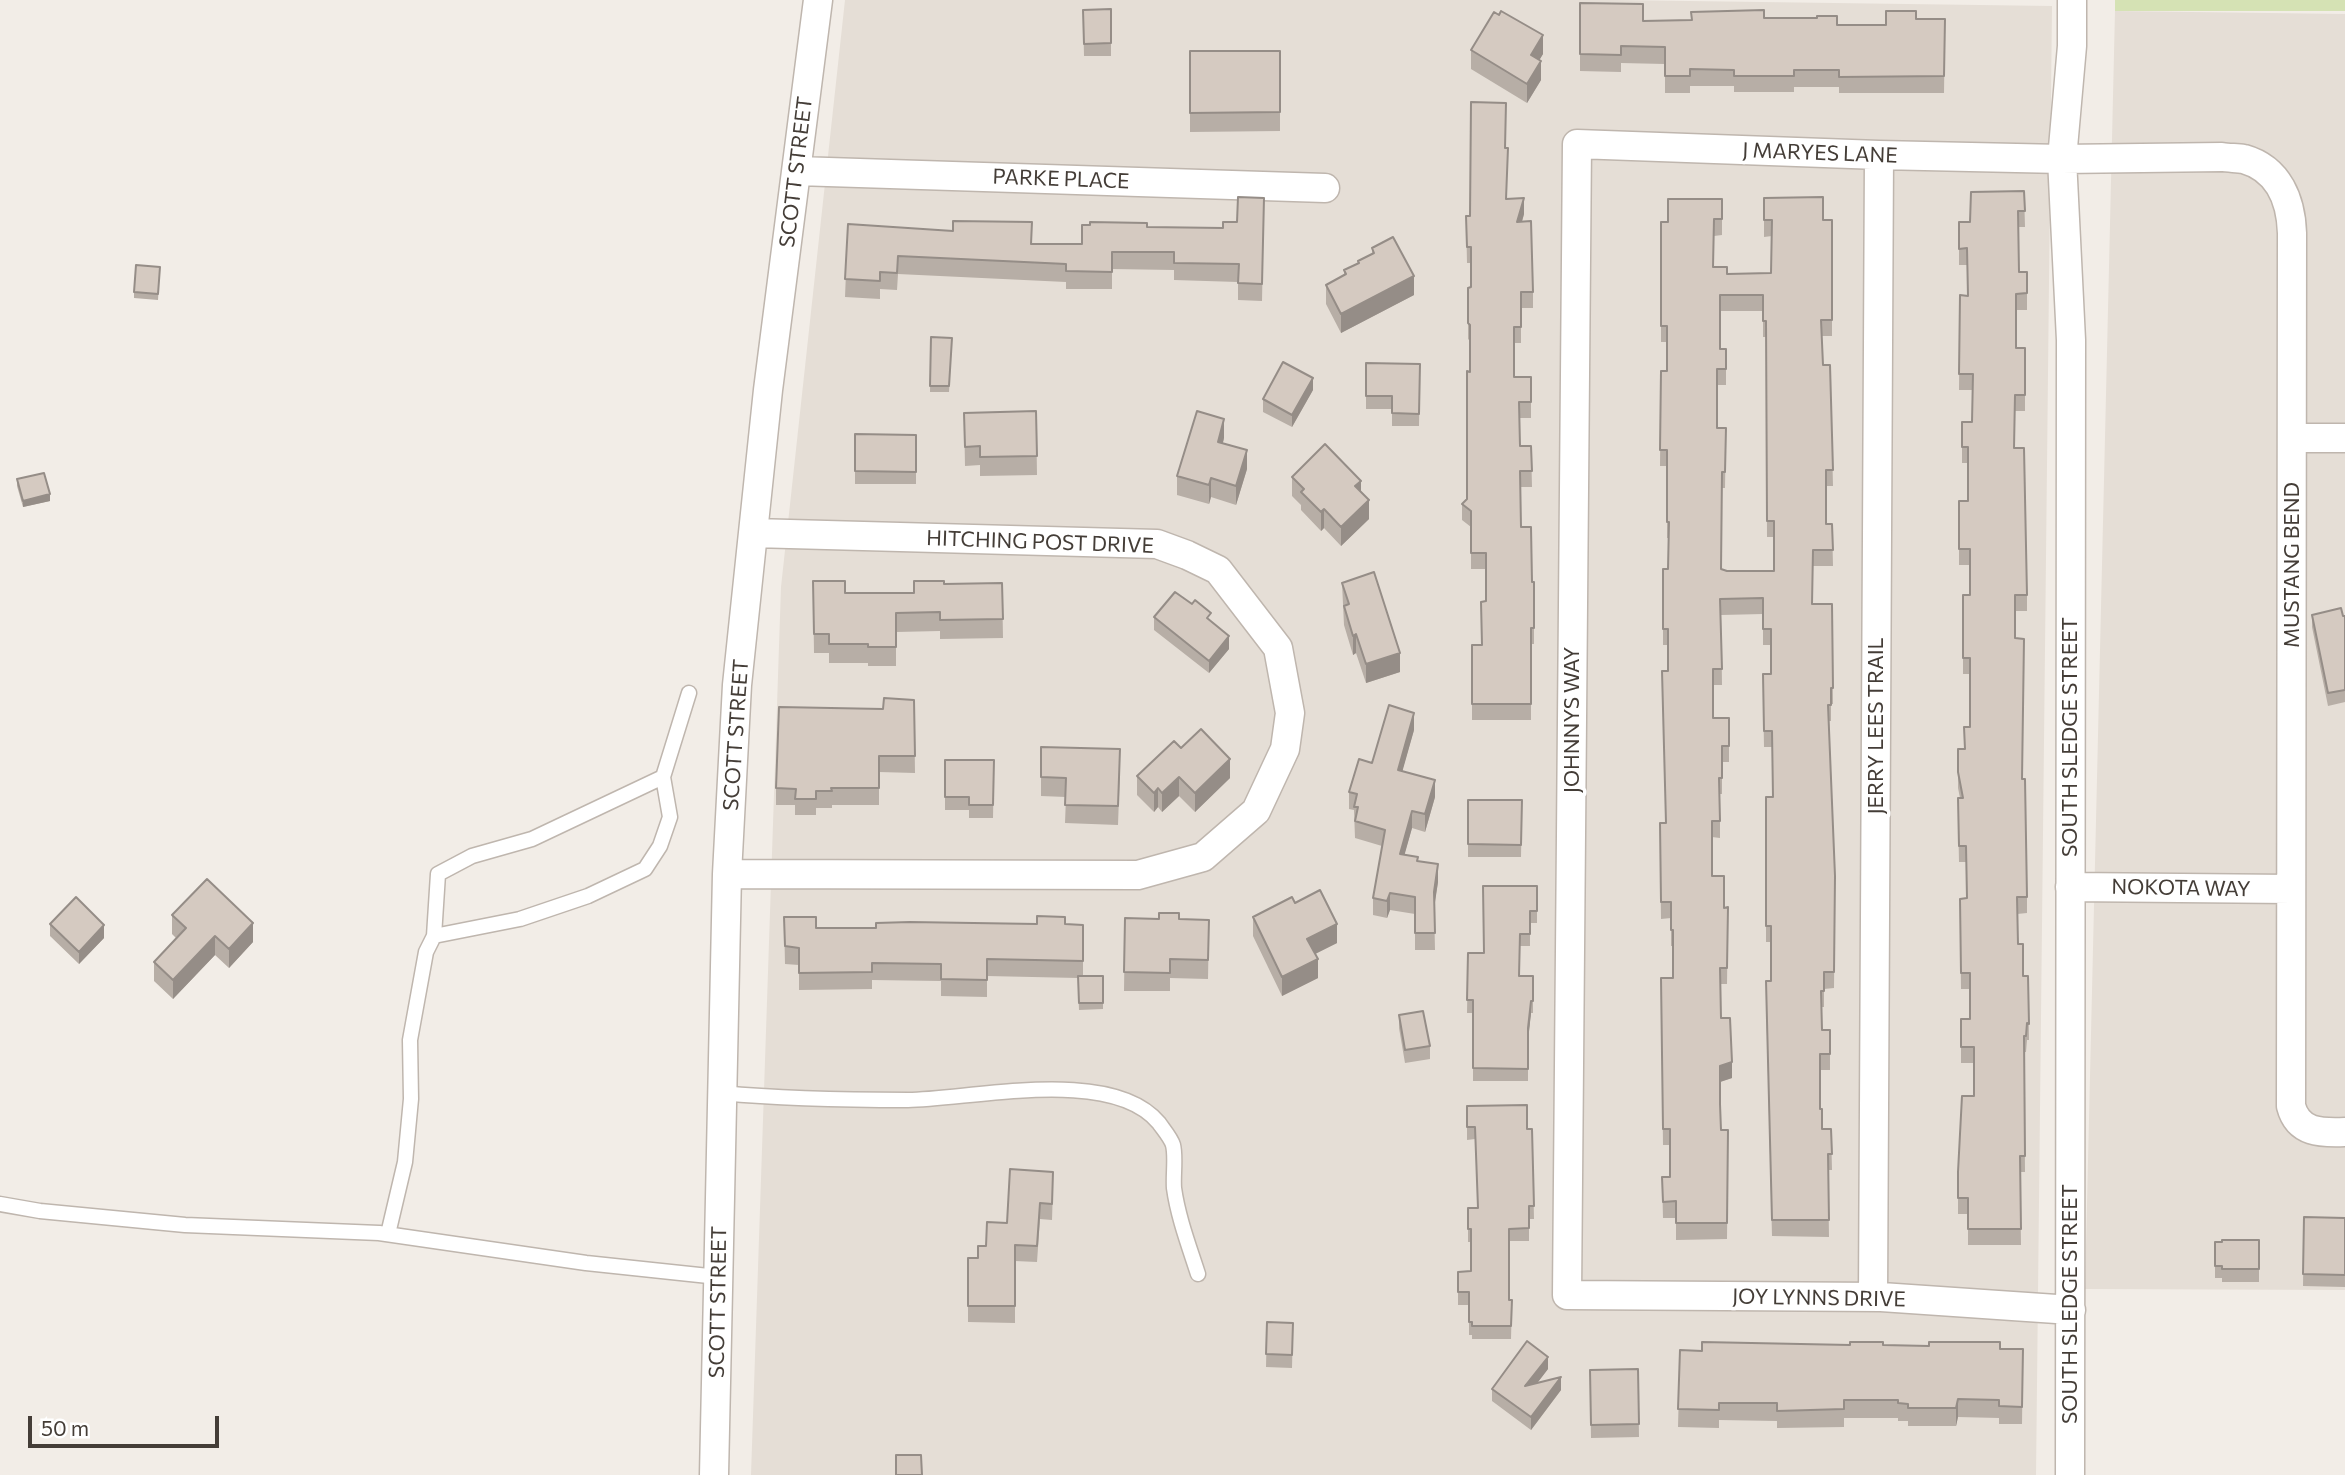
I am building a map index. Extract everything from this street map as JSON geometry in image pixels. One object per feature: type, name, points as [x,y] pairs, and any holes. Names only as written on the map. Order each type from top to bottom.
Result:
[{"type":"street","name":"SCOTT STREET","points":[[714,1475],[727,874],[737,685],[768,390],[818,0]]},
{"type":"street","name":"SOUTH SLEDGE STREET","points":[[2070,1475],[2071,340],[2063,159],[2072,47],[2072,0]]},
{"type":"street","name":"J MARYES LANE","points":[[1577,144],[2063,159]]},
{"type":"street","name":"JOHNNYS WAY","points":[[1567,1295],[1577,144]]},
{"type":"street","name":"JERRY LEES TRAIL","points":[[1873,1297],[1879,155]]},
{"type":"street","name":"MUSTANG BEND","points":[[2063,159],[2245,159],[2258,166],[2281,188],[2288,201],[2291,216],[2292,438],[2291,1106],[2293,1115],[2305,1128],[2345,1132]]},
{"type":"street","name":"PARKE PLACE","points":[[797,171],[1325,188]]},
{"type":"street","points":[[2292,438],[2345,438]]},
{"type":"street","name":"HITCHING POST DRIVE","points":[[727,874],[1138,875],[1203,857],[1256,811],[1285,749],[1290,713],[1278,648],[1226,580],[1218,570],[1157,544],[753,533]]},
{"type":"street","name":"NOKOTA WAY","points":[[2070,887],[2291,889]]},
{"type":"street","name":"JOY LYNNS DRIVE","points":[[1567,1295],[1873,1297],[2071,1310]]},
{"type":"lane","points":[[434,936],[520,919],[588,896],[645,869],[660,846],[670,817],[663,777],[689,693]]},
{"type":"lane","points":[[388,1234],[405,1162],[411,1099],[410,1040],[426,952],[434,936],[438,874],[472,856],[532,839],[663,777]]},
{"type":"lane","points":[[722,1093],[786,1099],[911,1100],[1004,1092],[1069,1090],[1103,1094],[1125,1101],[1149,1112],[1173,1145],[1174,1189],[1198,1274]]},
{"type":"lane","points":[[0,1204],[40,1212],[185,1225],[388,1234],[586,1263],[718,1277]]},
{"type":"shaded area","points":[[845,0],[1616,0],[2052,6],[2036,1475],[751,1475],[781,587]]},
{"type":"shaded area","points":[[2115,11],[2345,14],[2345,1290],[2085,1289]]},
{"type":"green space","points":[[2115,0],[2345,0],[2345,11],[2115,11]]},
{"type":"building","points":[[1580,3],[1643,4],[1643,21],[1692,20],[1691,12],[1764,10],[1764,18],[1837,16],[1837,25],[1886,25],[1886,11],[1916,11],[1916,19],[1945,19],[1944,76],[1839,77],[1839,70],[1794,70],[1794,76],[1734,76],[1734,70],[1690,69],[1690,76],[1665,76],[1665,47],[1621,46],[1621,55],[1580,54]]},
{"type":"building","points":[[1111,9],[1111,43],[1084,44],[1083,10]]},
{"type":"building","points":[[1501,11],[1543,35],[1531,55],[1541,61],[1527,84],[1471,50],[1494,12],[1499,15]]},
{"type":"building","points":[[1190,51],[1280,51],[1280,112],[1190,113]]},
{"type":"building","points":[[1471,102],[1506,103],[1506,199],[1524,198],[1517,222],[1531,221],[1533,292],[1521,292],[1521,327],[1514,327],[1514,377],[1531,377],[1531,402],[1519,402],[1520,446],[1531,446],[1532,471],[1520,471],[1521,527],[1531,527],[1534,582],[1531,704],[1472,704],[1472,645],[1482,645],[1481,602],[1486,601],[1486,553],[1471,553],[1471,511],[1462,504],[1467,499],[1467,371],[1470,372],[1468,288],[1471,287],[1471,247],[1467,247],[1466,216],[1470,216]]},
{"type":"building","points":[[2024,191],[2025,211],[2018,211],[2019,272],[2027,272],[2027,293],[2016,294],[2016,348],[2025,348],[2025,395],[2015,395],[2014,448],[2024,448],[2027,595],[2015,595],[2015,638],[2024,639],[2022,779],[2025,779],[2027,897],[2017,897],[2018,944],[2023,944],[2023,976],[2028,976],[2029,1024],[2027,1023],[2024,1036],[2025,1156],[2020,1156],[2021,1229],[1968,1229],[1968,1198],[1958,1198],[1958,1172],[1962,1096],[1974,1096],[1974,1047],[1961,1047],[1961,1019],[1970,1019],[1970,973],[1961,973],[1960,899],[1967,898],[1966,846],[1959,846],[1958,798],[1963,798],[1958,772],[1958,749],[1965,749],[1964,727],[1970,727],[1970,658],[1963,658],[1963,595],[1970,595],[1970,549],[1959,549],[1959,501],[1968,501],[1968,447],[1962,447],[1962,422],[1972,422],[1973,374],[1959,374],[1960,295],[1968,296],[1967,248],[1959,249],[1959,222],[1970,222],[1971,192]]},
{"type":"building","points":[[1238,197],[1264,198],[1262,284],[1238,283],[1239,264],[1174,263],[1174,252],[1112,252],[1112,272],[1066,271],[1066,264],[898,256],[897,273],[880,272],[880,281],[845,279],[848,224],[953,231],[953,221],[1032,222],[1031,244],[1082,244],[1082,225],[1090,225],[1090,222],[1147,223],[1147,227],[1223,228],[1223,222],[1237,222]]},
{"type":"building","points":[[1823,197],[1823,220],[1832,220],[1832,320],[1821,320],[1823,365],[1830,365],[1833,470],[1826,470],[1826,524],[1832,524],[1833,550],[1813,550],[1812,604],[1832,604],[1833,688],[1831,705],[1828,705],[1835,876],[1834,972],[1824,972],[1824,991],[1821,991],[1822,1030],[1830,1030],[1830,1054],[1820,1054],[1822,1129],[1831,1129],[1832,1154],[1828,1154],[1829,1220],[1772,1220],[1766,981],[1771,981],[1771,926],[1766,926],[1766,797],[1773,797],[1772,731],[1764,731],[1763,674],[1771,674],[1771,629],[1763,629],[1763,598],[1720,599],[1722,669],[1713,669],[1713,718],[1729,718],[1729,746],[1722,746],[1722,778],[1719,778],[1720,821],[1712,821],[1712,876],[1724,876],[1724,908],[1728,907],[1727,968],[1720,968],[1721,1018],[1730,1018],[1732,1062],[1720,1066],[1721,1130],[1728,1130],[1727,1223],[1676,1223],[1676,1201],[1663,1202],[1662,1177],[1670,1177],[1670,1129],[1663,1129],[1661,978],[1673,978],[1673,930],[1671,902],[1661,902],[1660,823],[1666,823],[1662,671],[1668,671],[1668,629],[1663,629],[1663,569],[1668,569],[1669,522],[1667,450],[1660,450],[1661,371],[1667,371],[1667,326],[1661,326],[1661,222],[1668,222],[1668,199],[1722,199],[1722,219],[1714,219],[1713,267],[1727,267],[1727,274],[1771,273],[1772,220],[1764,220],[1764,198]],"holes":[[[1720,295],[1763,295],[1763,321],[1766,321],[1767,521],[1774,521],[1774,571],[1727,571],[1721,569],[1722,472],[1725,472],[1726,428],[1717,428],[1717,369],[1726,369],[1726,349],[1720,349]]]},
{"type":"building","points":[[1393,237],[1414,276],[1341,314],[1326,285],[1346,274],[1344,270],[1374,253],[1372,248]]},
{"type":"building","points":[[136,265],[160,267],[158,294],[134,292]]},
{"type":"building","points":[[931,337],[952,338],[949,386],[930,386]]},
{"type":"building","points":[[1283,362],[1313,378],[1292,415],[1263,399]]},
{"type":"building","points":[[1366,363],[1420,364],[1419,414],[1392,413],[1392,396],[1366,396]]},
{"type":"building","points":[[1036,411],[1037,456],[980,457],[980,446],[965,447],[964,413]]},
{"type":"building","points":[[1197,411],[1224,419],[1218,442],[1247,450],[1236,486],[1211,478],[1209,485],[1177,476]]},
{"type":"building","points":[[855,434],[916,435],[916,472],[855,471]]},
{"type":"building","points":[[1325,444],[1361,481],[1355,486],[1369,500],[1341,527],[1324,509],[1321,512],[1301,492],[1304,489],[1292,477]]},
{"type":"building","points":[[44,473],[50,494],[23,501],[17,479]]},
{"type":"building","points":[[1374,572],[1400,653],[1366,664],[1356,634],[1353,636],[1344,606],[1349,604],[1342,583]]},
{"type":"building","points":[[813,581],[845,581],[845,593],[914,593],[914,581],[944,581],[944,584],[1002,583],[1003,619],[940,620],[940,612],[896,613],[896,647],[829,644],[829,634],[814,634]]},
{"type":"building","points":[[1175,592],[1192,604],[1195,600],[1211,613],[1207,618],[1229,636],[1209,661],[1154,617]]},
{"type":"building","points":[[2341,608],[2345,616],[2345,690],[2328,693],[2312,615]]},
{"type":"building","points":[[884,698],[914,700],[915,756],[879,756],[879,788],[831,788],[832,791],[816,791],[816,799],[795,799],[796,789],[776,788],[779,707],[883,709]]},
{"type":"building","points":[[1389,705],[1414,713],[1398,770],[1435,780],[1425,814],[1412,811],[1400,854],[1418,857],[1417,861],[1438,864],[1434,892],[1435,933],[1415,933],[1415,897],[1390,893],[1387,901],[1373,898],[1385,830],[1355,821],[1357,794],[1349,792],[1359,759],[1372,763]]},
{"type":"building","points":[[1201,729],[1230,759],[1195,793],[1179,777],[1162,793],[1158,788],[1154,793],[1137,776],[1174,741],[1181,748]]},
{"type":"building","points":[[1041,747],[1120,749],[1118,806],[1065,805],[1066,778],[1041,777]]},
{"type":"building","points":[[945,760],[994,760],[993,805],[969,805],[969,797],[945,797]]},
{"type":"building","points":[[1468,800],[1522,800],[1521,845],[1468,844]]},
{"type":"building","points":[[207,879],[253,923],[229,949],[215,936],[173,980],[154,962],[186,928],[172,915]]},
{"type":"building","points":[[1483,886],[1537,886],[1537,911],[1530,911],[1530,934],[1520,934],[1519,976],[1533,976],[1533,1001],[1528,1028],[1528,1069],[1473,1068],[1473,1000],[1467,1000],[1468,953],[1484,953]]},
{"type":"building","points":[[1320,890],[1337,924],[1307,939],[1318,959],[1282,977],[1253,917],[1292,897],[1295,903]]},
{"type":"building","points":[[76,897],[104,925],[79,952],[50,924]]},
{"type":"building","points":[[1159,913],[1179,913],[1179,919],[1209,920],[1208,960],[1170,959],[1170,973],[1124,972],[1125,918],[1159,919]]},
{"type":"building","points":[[1037,916],[1065,917],[1065,924],[1083,925],[1083,961],[987,959],[987,980],[941,979],[941,964],[872,963],[872,972],[799,973],[799,948],[785,946],[784,917],[816,917],[816,928],[876,928],[876,923],[910,922],[1037,924]]},
{"type":"building","points":[[1078,976],[1103,976],[1103,1003],[1079,1003]]},
{"type":"building","points":[[1423,1011],[1430,1046],[1405,1050],[1399,1015]]},
{"type":"building","points":[[1527,1105],[1527,1129],[1532,1129],[1534,1206],[1529,1206],[1529,1228],[1509,1229],[1511,1326],[1472,1326],[1472,1322],[1469,1322],[1469,1292],[1458,1292],[1458,1272],[1471,1271],[1468,1208],[1478,1208],[1475,1127],[1467,1127],[1467,1106]]},
{"type":"building","points":[[1010,1169],[1053,1172],[1052,1204],[1040,1203],[1037,1246],[1015,1245],[1015,1306],[968,1306],[968,1258],[978,1258],[978,1246],[986,1246],[987,1222],[1007,1223]]},
{"type":"building","points":[[2304,1217],[2345,1218],[2345,1275],[2303,1274]]},
{"type":"building","points":[[2259,1240],[2259,1269],[2222,1269],[2222,1266],[2215,1266],[2215,1242]]},
{"type":"building","points":[[1267,1322],[1293,1323],[1292,1355],[1266,1354]]},
{"type":"building","points":[[1527,1341],[1548,1357],[1525,1386],[1561,1377],[1531,1417],[1492,1389]]},
{"type":"building","points":[[1702,1342],[1850,1345],[1850,1342],[1883,1342],[1883,1345],[1929,1346],[1929,1342],[2000,1342],[2000,1349],[2023,1349],[2022,1407],[1999,1406],[1999,1400],[1958,1399],[1956,1408],[1908,1408],[1908,1404],[1898,1403],[1898,1400],[1844,1400],[1844,1409],[1777,1411],[1777,1403],[1719,1403],[1719,1410],[1678,1409],[1680,1350],[1702,1351]]},
{"type":"building","points":[[1638,1369],[1639,1424],[1591,1425],[1590,1370]]},
{"type":"building","points":[[896,1455],[921,1455],[922,1475],[896,1475]]}]
